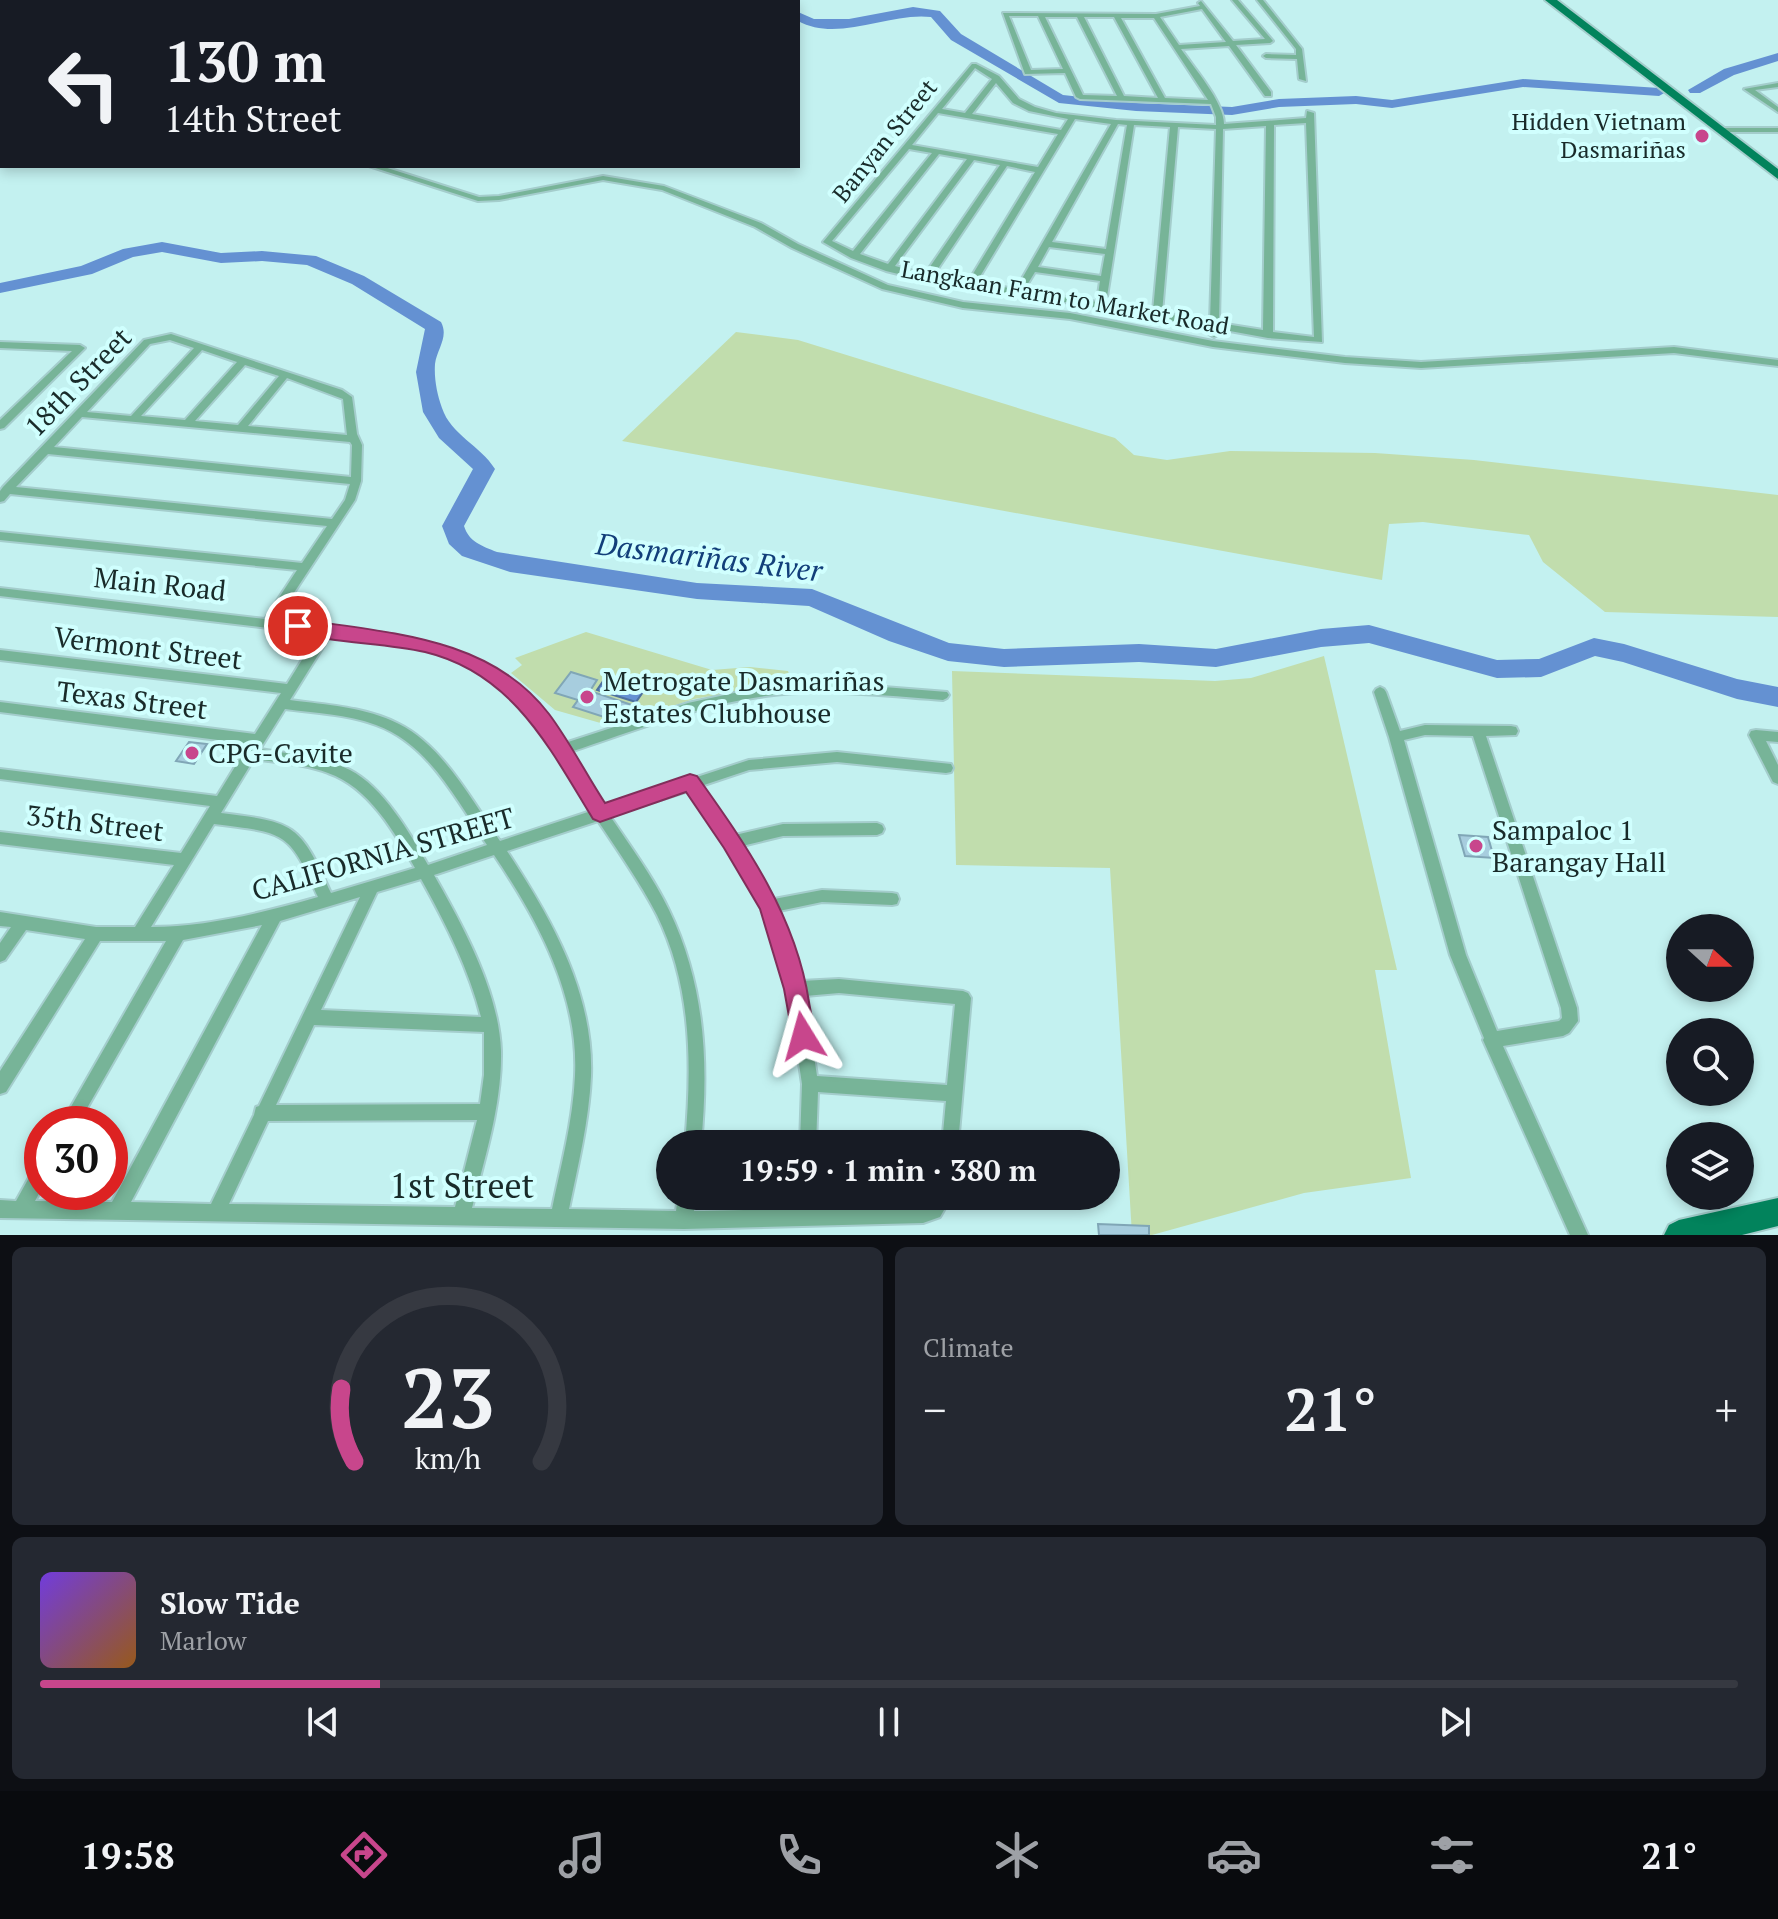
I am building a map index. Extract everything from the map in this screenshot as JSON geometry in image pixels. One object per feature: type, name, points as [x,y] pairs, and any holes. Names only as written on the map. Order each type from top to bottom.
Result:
[{"type":"main road","points":[[1550,0],[1662,86],[1693,97],[1778,175]]},
{"type":"main road","points":[[1563,0],[1677,92],[1778,164]]},
{"type":"main road","points":[[1679,1235],[1778,1212]]},
{"type":"street","points":[[1198,0],[1268,94]]},
{"type":"street","points":[[1176,47],[1270,41],[1235,0]]},
{"type":"street","points":[[1260,0],[1299,49],[1303,79]]},
{"type":"street","points":[[1066,71],[1028,72],[1005,14],[1156,16],[1204,7]]},
{"type":"street","points":[[1079,14],[1122,99]]},
{"type":"street","points":[[1041,15],[1080,97],[1214,104]]},
{"type":"street","points":[[1116,15],[1163,101]]},
{"type":"street","points":[[1156,16],[1214,104],[1220,122],[1213,344]]},
{"type":"street","points":[[1266,56],[1301,57]]},
{"type":"street","name":"Banyan Street","points":[[854,256],[827,242],[974,65],[996,78]]},
{"type":"street","points":[[937,151],[854,256],[889,269],[970,286],[1101,305],[1215,328],[1319,340],[1310,117],[1270,125],[1116,122],[1037,111],[1016,101],[996,78],[967,115]]},
{"type":"street","points":[[1778,85],[1748,89],[1778,110]]},
{"type":"street","points":[[1002,122],[1016,101]]},
{"type":"street","points":[[936,110],[1063,133]]},
{"type":"street","points":[[1029,127],[1037,111]]},
{"type":"street","points":[[970,286],[1073,116]]},
{"type":"street","points":[[1019,292],[1116,122]]},
{"type":"street","points":[[1101,305],[1131,123]]},
{"type":"street","points":[[1157,316],[1174,125]]},
{"type":"street","points":[[1268,335],[1270,125]]},
{"type":"street","points":[[1731,133],[1777,130]]},
{"type":"street","points":[[907,146],[1040,170]]},
{"type":"street","points":[[889,269],[972,158]]},
{"type":"street","points":[[927,278],[1005,164]]},
{"type":"street","name":"Langkaan Farm to Market Road","points":[[379,168],[478,199],[499,198],[603,178],[664,188],[758,225],[795,246],[885,287],[963,305],[1070,316],[1213,344],[1345,360],[1421,365],[1674,350],[1778,363]]},
{"type":"street","points":[[1048,244],[1109,252]]},
{"type":"street","points":[[1033,269],[1104,279]]},
{"type":"street","name":"18th Street","points":[[4,494],[147,342],[171,337],[199,348]]},
{"type":"street","points":[[0,345],[80,348],[0,426]]},
{"type":"street","points":[[133,419],[199,348],[347,397],[352,439],[357,445],[356,481],[350,500],[269,622]]},
{"type":"street","points":[[187,424],[242,362]]},
{"type":"street","points":[[240,429],[284,376]]},
{"type":"street","points":[[79,414],[352,439]]},
{"type":"street","points":[[45,450],[356,481]]},
{"type":"street","points":[[4,494],[334,523]]},
{"type":"street","points":[[0,536],[304,567]]},
{"type":"street","name":"Main Road","points":[[0,592],[269,622],[430,646],[479,666],[505,683],[527,702],[561,750],[662,910],[686,973],[696,1015],[699,1054],[694,1130]]},
{"type":"street","points":[[138,935],[327,630]]},
{"type":"street","name":"Vermont Street","points":[[0,655],[290,689]]},
{"type":"street","points":[[561,750],[654,718],[744,694],[822,688],[943,695]]},
{"type":"street","points":[[1380,692],[1396,737],[1458,955],[1491,1040],[1579,1235]]},
{"type":"street","points":[[281,704],[361,715],[410,736],[443,768],[498,849],[567,973],[581,1032],[581,1096],[559,1217]]},
{"type":"street","name":"Texas Street","points":[[0,707],[254,747],[330,768],[353,778],[373,794],[392,817],[464,950],[491,1025],[492,1063],[487,1112],[461,1217]]},
{"type":"street","points":[[1396,737],[1425,730],[1511,731]]},
{"type":"street","points":[[1478,731],[1538,906],[1569,1008],[1570,1021],[1563,1028],[1491,1040]]},
{"type":"street","points":[[1778,737],[1756,735],[1778,778]]},
{"type":"street","points":[[808,1130],[810,1084],[796,989],[770,906],[732,842],[690,782],[749,765],[794,759],[868,758],[946,768]]},
{"type":"street","points":[[0,774],[220,802]]},
{"type":"street","name":"CALIFORNIA STREET","points":[[96,934],[178,934],[275,916],[498,849],[690,782]]},
{"type":"street","points":[[210,818],[275,827],[293,834],[304,848],[327,900]]},
{"type":"street","points":[[732,842],[783,830],[877,829]]},
{"type":"street","name":"35th Street","points":[[0,838],[184,860]]},
{"type":"street","points":[[216,1213],[372,887]]},
{"type":"street","points":[[770,906],[822,896],[892,899]]},
{"type":"street","points":[[116,1212],[275,916]]},
{"type":"street","points":[[0,919],[96,934],[0,1086]]},
{"type":"street","points":[[0,955],[23,922]]},
{"type":"street","points":[[79,1106],[178,934]]},
{"type":"street","points":[[796,989],[839,986],[963,998],[951,1130]]},
{"type":"street","points":[[310,1017],[491,1025]]},
{"type":"street","points":[[810,1084],[954,1093]]},
{"type":"street","points":[[262,1113],[487,1112]]},
{"type":"street","points":[[20,1210],[24,1203]]},
{"type":"street","name":"1st Street","points":[[0,1209],[559,1217],[662,1227],[684,1220],[703,1228],[798,1218],[923,1214],[935,1210]]},
{"type":"street","points":[[684,1220],[685,1210]]},
{"type":"street","points":[[798,1218],[799,1210]]},
{"type":"green space","points":[[736,332],[798,340],[1115,438],[1134,455],[1167,460],[1230,451],[1375,453],[1474,460],[1778,495],[1778,617],[1605,612],[1543,562],[1529,535],[1423,522],[1389,524],[1382,580],[622,441]]},
{"type":"green space","points":[[586,632],[712,670],[750,667],[788,671],[792,682],[694,699],[611,726],[555,710],[511,673],[522,665],[515,658]]},
{"type":"green space","points":[[1324,656],[1397,970],[1375,970],[1411,1178],[1304,1193],[1152,1235],[1132,1235],[1110,868],[956,865],[952,671],[1215,681],[1251,678]]},
{"type":"water","points":[[606,677],[645,689],[636,702],[597,690]]},
{"type":"building","name":"Metrogate Dasmariñas Estates Clubhouse","points":[[571,672],[597,680],[590,691],[635,706],[604,717],[573,707],[578,700],[555,693]]},
{"type":"building","name":"CPG-Cavite","points":[[189,742],[207,744],[194,764],[176,761]]},
{"type":"building","name":"Sampaloc 1 Barangay Hall","points":[[1459,835],[1488,837],[1494,858],[1465,856]]},
{"type":"building","points":[[1098,1224],[1149,1226],[1149,1235],[1099,1235]]},
{"type":"waterway","points":[[800,17],[811,23],[849,23],[913,11],[935,14],[956,37],[1059,99],[1136,107],[1232,111],[1279,103],[1356,100],[1392,104],[1523,83],[1659,92]]},
{"type":"waterway","points":[[1695,90],[1729,72],[1778,57]]},
{"type":"waterway","name":"Dasmariñas River","points":[[0,288],[86,270],[129,253],[162,247],[221,258],[262,256],[310,260],[358,280],[434,326],[425,372],[433,412],[446,433],[474,455],[484,469],[453,526],[457,539],[470,550],[510,564],[697,591],[812,598],[898,635],[948,652],[1004,658],[1139,653],[1216,658],[1321,638],[1369,634],[1497,669],[1541,668],[1594,647],[1624,653],[1737,689],[1778,697]]},
{"type":"place","name":"Hidden Vietnam Dasmariñas","points":[[1702,136]]},
{"type":"place","name":"Metrogate Dasmariñas Estates Clubhouse","points":[[587,697]]},
{"type":"place","name":"CPG-Cavite","points":[[192,753]]},
{"type":"place","name":"Sampaloc 1 Barangay Hall","points":[[1476,846]]},
{"type":"route","points":[[298,626],[430,646],[489,671],[527,702],[543,720],[600,813],[690,782],[732,842],[770,906],[796,989],[803,1036]]}]
